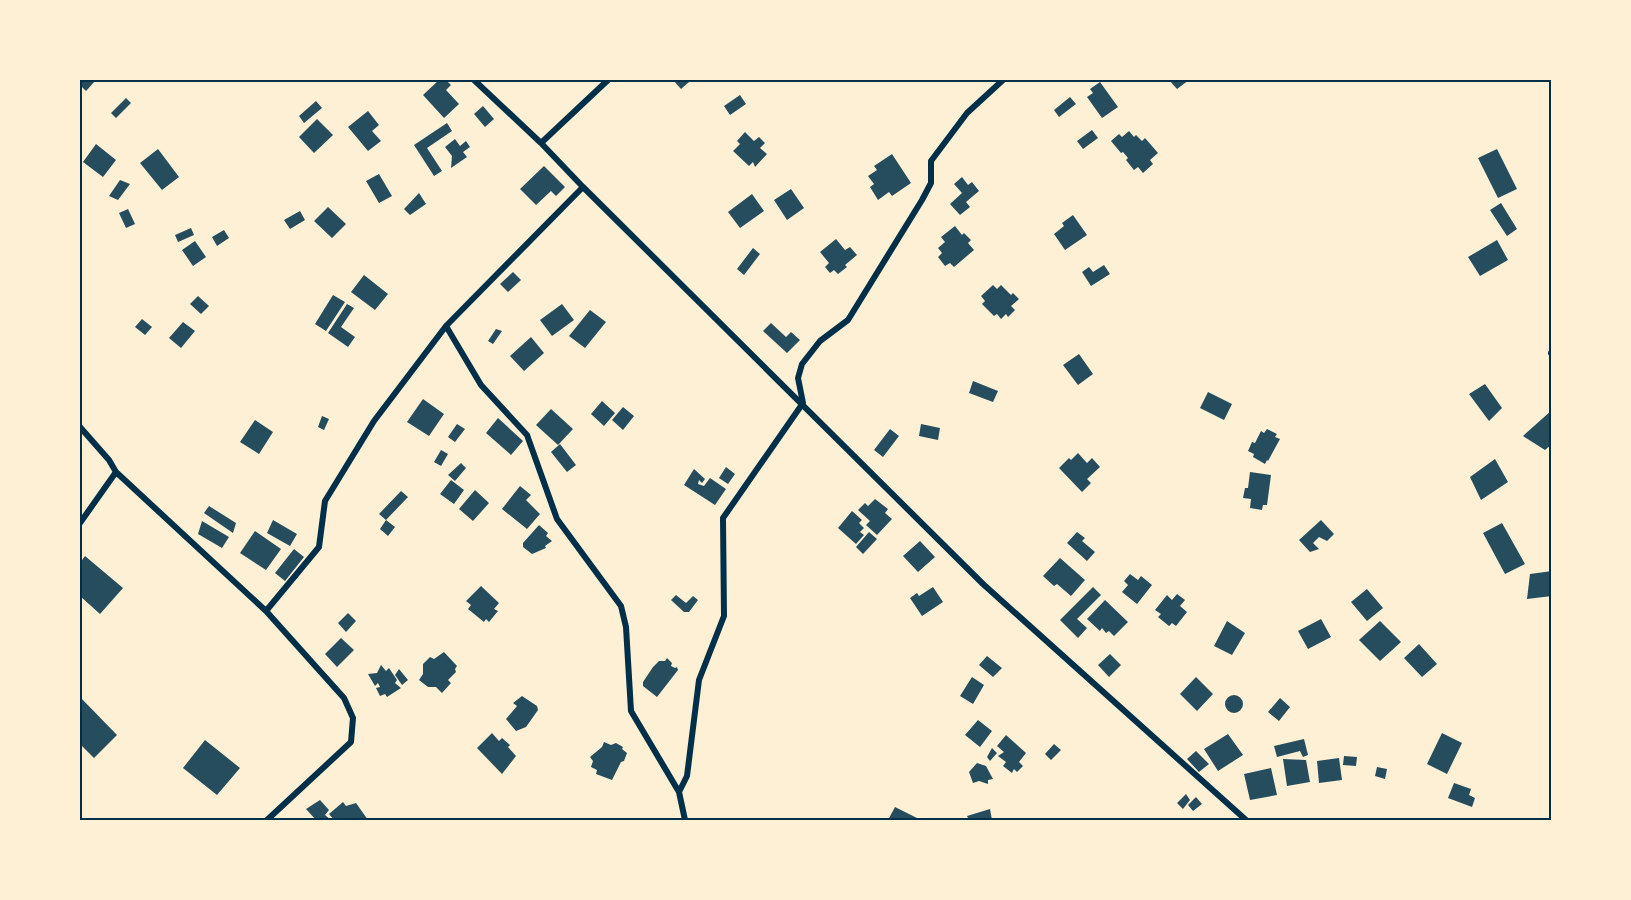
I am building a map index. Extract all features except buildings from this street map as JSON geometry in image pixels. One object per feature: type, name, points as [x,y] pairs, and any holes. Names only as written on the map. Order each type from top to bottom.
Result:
[{"type":"street","points":[[474,80],[541,142],[583,187],[983,584],[1246,820]]},
{"type":"street","points":[[541,142],[608,80]]},
{"type":"street","points":[[679,792],[687,776],[699,680],[724,616],[723,518],[803,403],[798,378],[802,364],[820,341],[848,320],[931,183],[931,161],[967,112],[1003,80]]},
{"type":"street","points":[[266,611],[319,548],[325,501],[374,421],[446,326],[583,187]]},
{"type":"street","points":[[446,326],[482,385],[527,435],[557,519],[621,606],[626,627],[631,711],[679,792],[685,820]]},
{"type":"street","points":[[80,428],[109,460],[116,472],[266,611],[344,698],[353,718],[351,742],[267,820]]},
{"type":"street","points":[[80,523],[116,472]]}]
